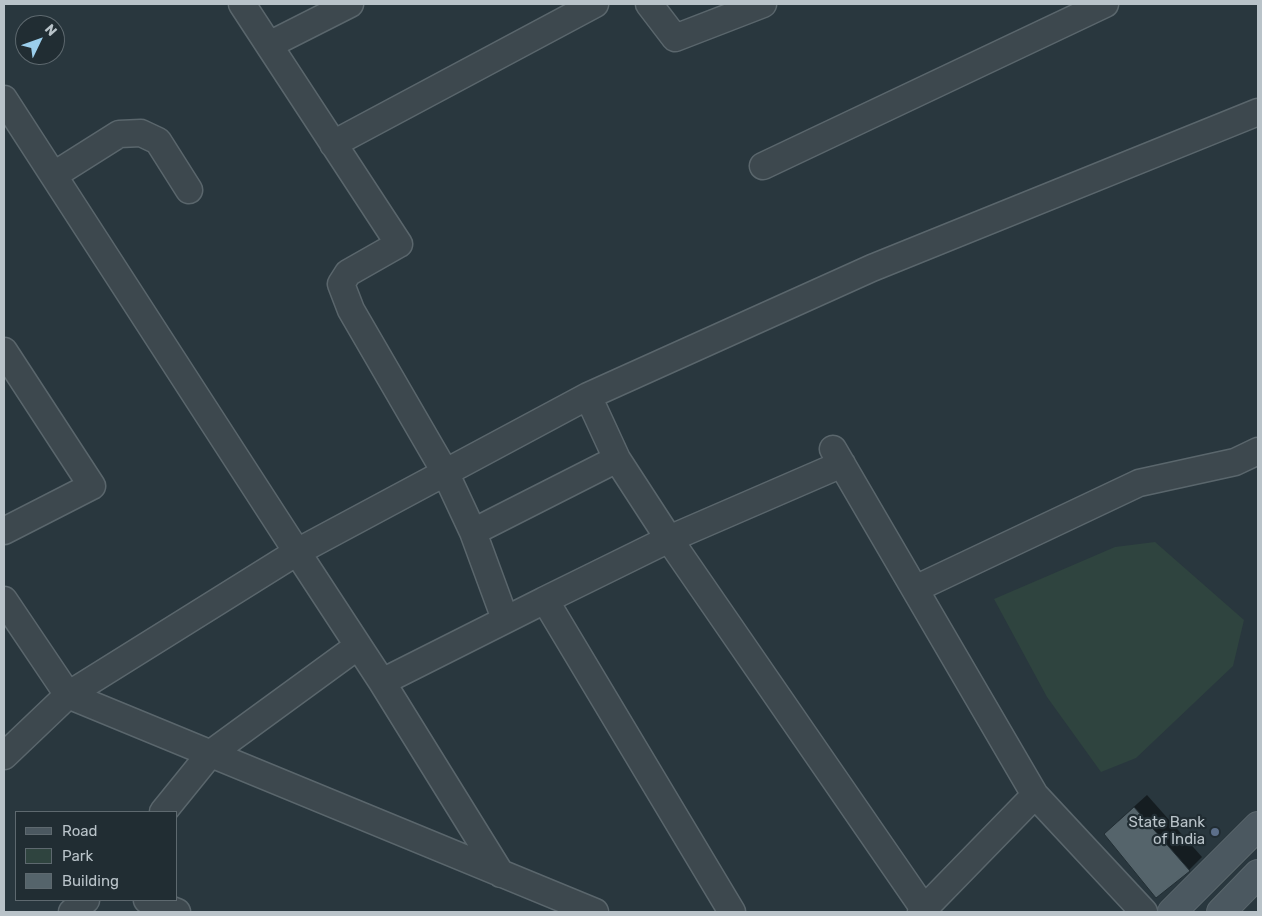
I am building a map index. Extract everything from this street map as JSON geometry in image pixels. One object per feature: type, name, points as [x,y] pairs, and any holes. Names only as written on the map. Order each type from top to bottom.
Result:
[{"type":"main road","points":[[1172,912],[1258,826]]},
{"type":"main road","points":[[1221,912],[1258,874]]},
{"type":"street","points":[[242,4],[399,244],[348,273],[340,284],[351,310],[444,472],[473,532],[505,619]]},
{"type":"street","points":[[269,45],[350,4]]},
{"type":"street","points":[[333,144],[595,4]]},
{"type":"street","points":[[649,4],[675,38],[763,4]]},
{"type":"street","points":[[763,166],[1105,4]]},
{"type":"street","points":[[4,99],[382,682],[501,874]]},
{"type":"street","points":[[4,756],[68,695],[296,552],[588,396],[872,268],[1258,112]]},
{"type":"street","points":[[54,175],[119,134],[141,133],[158,141],[189,190]]},
{"type":"street","points":[[4,351],[92,486],[4,531]]},
{"type":"street","points":[[588,396],[617,458],[669,539],[923,911],[1035,795]]},
{"type":"street","points":[[915,589],[1139,483],[1235,462],[1258,451]]},
{"type":"street","points":[[382,682],[505,619],[838,457],[1035,795],[1144,912]]},
{"type":"street","points":[[473,532],[617,458]]},
{"type":"street","points":[[4,600],[68,695],[595,912]]},
{"type":"street","points":[[545,600],[732,912]]},
{"type":"street","points":[[164,811],[210,754],[358,646]]},
{"type":"street","points":[[72,912],[85,901]]},
{"type":"street","points":[[150,901],[177,912]]},
{"type":"green space","points":[[1155,542],[1244,620],[1233,666],[1136,758],[1101,772],[1047,697],[994,599],[1115,547]]},
{"type":"building","points":[[1134,807],[1190,871],[1156,898],[1104,834]]},
{"type":"place","name":"State Bank of India","points":[[1215,832]]}]
